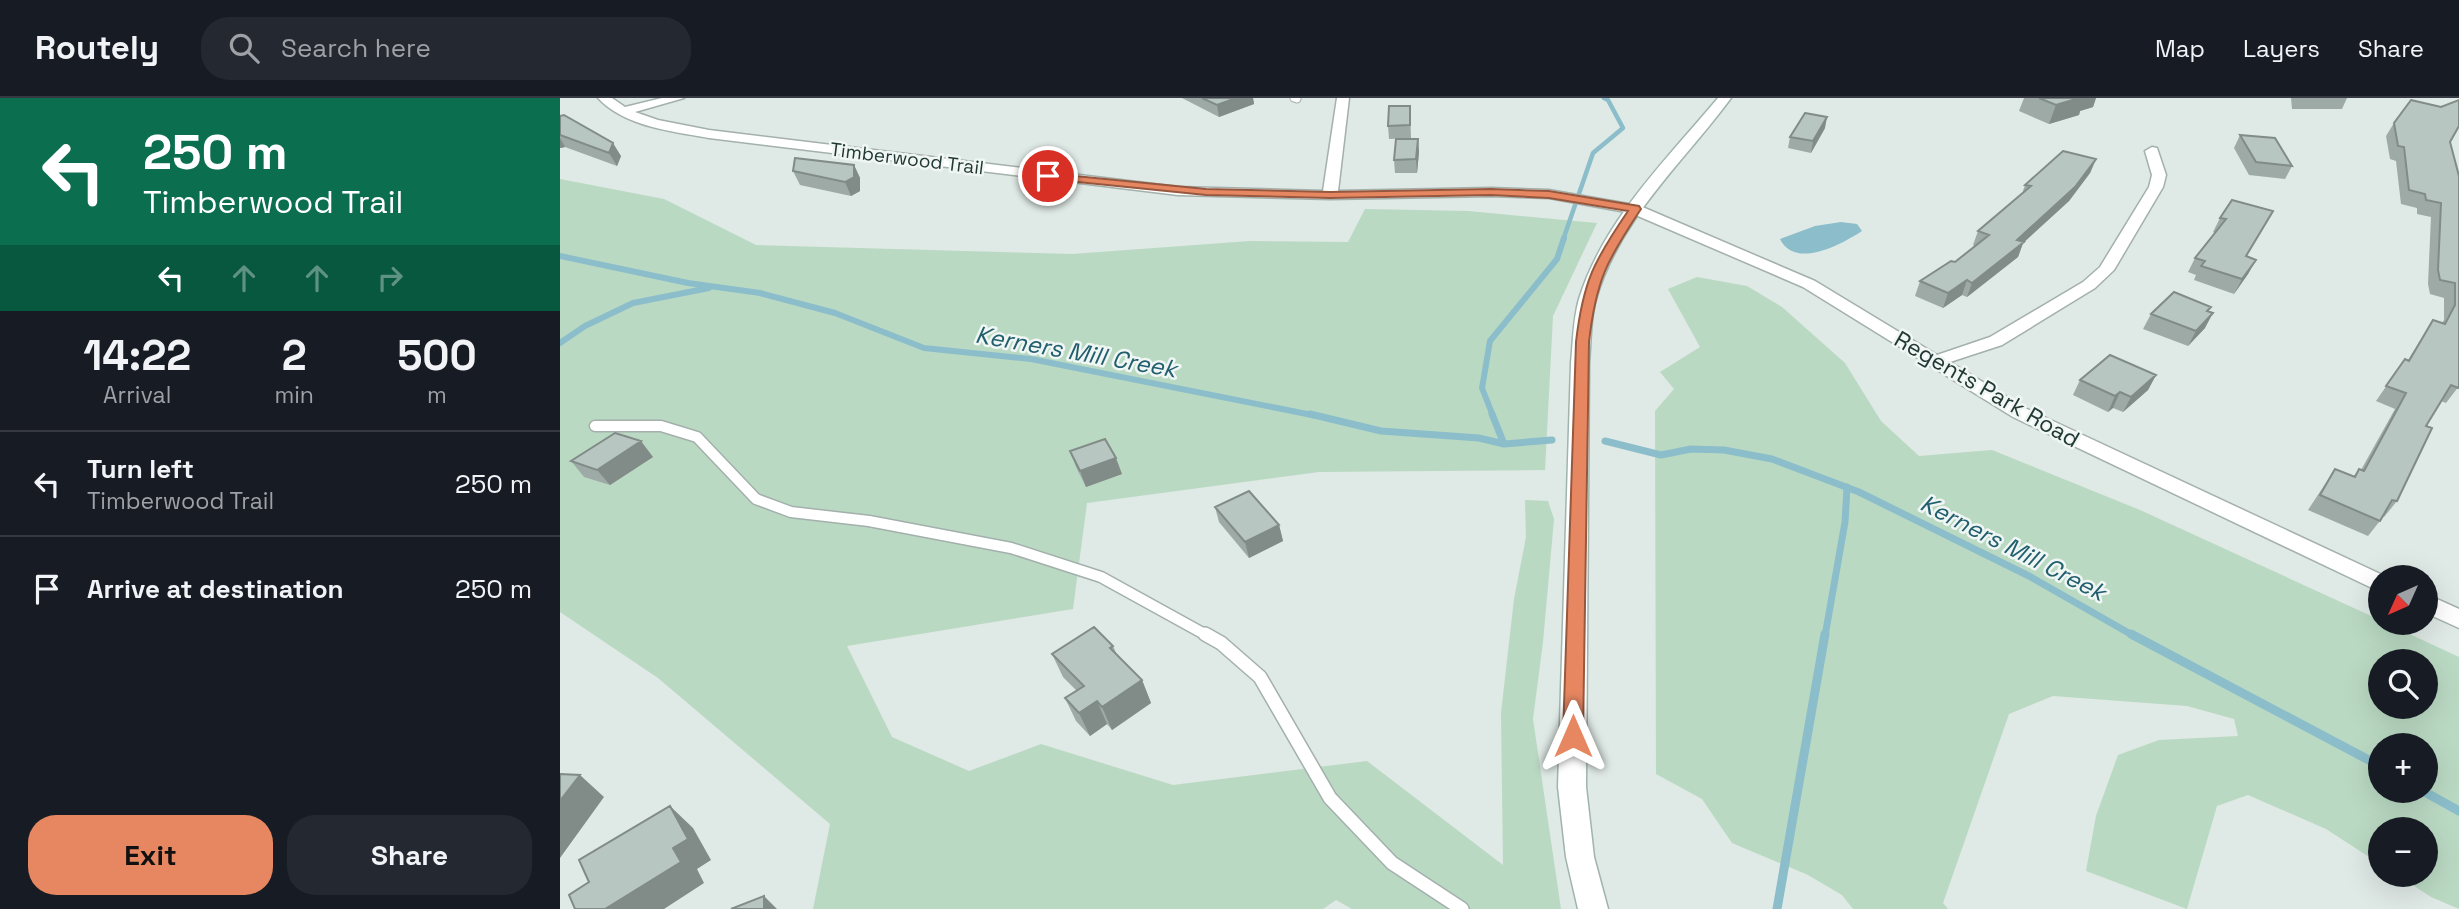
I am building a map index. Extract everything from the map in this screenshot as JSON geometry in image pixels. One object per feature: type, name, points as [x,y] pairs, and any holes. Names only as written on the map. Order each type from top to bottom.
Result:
[{"type":"street","name":"Timberwood Trail","points":[[604,98],[623,111],[654,123],[709,134],[1178,191],[1330,195],[1491,192],[1549,194],[1635,209]]},
{"type":"street","points":[[623,111],[678,98]]},
{"type":"street","points":[[1330,195],[1343,98]]},
{"type":"street","points":[[1593,909],[1580,857],[1572,787],[1580,363],[1587,299],[1602,259],[1635,209],[1724,98]]},
{"type":"street","points":[[1936,361],[1996,341],[2022,328],[2089,285],[2106,270],[2156,187],[2159,175],[2152,152]]},
{"type":"street","name":"Regents Park Road","points":[[1635,209],[1809,284],[1970,384],[2032,418],[2368,576]]},
{"type":"street","points":[[2438,609],[2459,619]]},
{"type":"lane","points":[[595,426],[661,426],[697,437],[756,499],[791,512],[869,521],[1011,548],[1101,578],[1221,643],[1259,677],[1330,798],[1392,863],[1462,909]]},
{"type":"green space","points":[[560,179],[664,199],[756,245],[1072,254],[1250,241],[1348,242],[1365,209],[1468,211],[1597,223],[1553,316],[1545,470],[1319,472],[1087,503],[1073,609],[847,646],[892,737],[969,771],[1041,744],[1173,785],[1367,761],[1503,865],[1501,713],[1514,599],[1526,537],[1525,500],[1548,501],[1554,519],[1533,719],[1561,909],[1352,909],[1336,900],[1323,909],[813,909],[830,824],[658,678],[560,612]]},
{"type":"green space","points":[[1697,277],[1747,286],[1782,307],[1845,363],[1881,421],[1919,456],[1992,450],[2140,510],[2368,614],[2368,635],[2412,635],[2459,657],[2459,909],[2416,887],[2438,887],[2438,817],[2368,817],[2368,856],[2326,829],[2248,795],[2217,806],[2187,909],[2086,871],[2096,816],[2118,755],[2159,740],[2238,736],[2234,719],[2187,706],[2053,696],[2009,714],[1943,903],[1948,909],[1853,909],[1842,895],[1808,875],[1732,843],[1702,799],[1656,774],[1655,411],[1674,389],[1660,372],[1700,347],[1668,289]]},
{"type":"water","points":[[1841,222],[1857,224],[1862,231],[1819,252],[1796,253],[1787,248],[1780,239],[1815,226]]},
{"type":"building","points":[[1202,98],[1236,98],[1217,105]]},
{"type":"building","points":[[2039,98],[2079,98],[2056,105]]},
{"type":"building","points":[[2411,100],[2441,107],[2459,100],[2459,126],[2450,142],[2459,176],[2459,386],[2458,388],[2451,385],[2426,426],[2432,428],[2397,501],[2392,500],[2380,521],[2320,495],[2335,469],[2355,477],[2359,469],[2364,471],[2406,393],[2386,386],[2405,359],[2409,361],[2433,320],[2445,324],[2455,305],[2455,283],[2440,280],[2438,270],[2441,203],[2426,200],[2425,194],[2409,190],[2404,147],[2398,146],[2394,123]]},
{"type":"building","points":[[1389,106],[1410,106],[1410,125],[1388,126]]},
{"type":"building","points":[[1805,113],[1827,117],[1813,141],[1790,137]]},
{"type":"building","points":[[564,115],[613,143],[609,153],[560,135],[560,116]]},
{"type":"building","points":[[2240,135],[2275,138],[2292,166],[2256,162]]},
{"type":"building","points":[[1396,139],[1418,139],[1416,159],[1394,160]]},
{"type":"building","points":[[2063,151],[2096,159],[2075,187],[2017,240],[2024,242],[1972,283],[1967,280],[1948,293],[1920,281],[1951,261],[1955,262],[1989,235],[1978,231],[2031,186],[2025,185]]},
{"type":"building","points":[[795,158],[854,165],[854,177],[845,182],[793,171]]},
{"type":"building","points":[[2232,200],[2273,211],[2246,256],[2256,260],[2242,279],[2201,266],[2205,261],[2195,258],[2226,219],[2220,218]]},
{"type":"building","points":[[2174,292],[2211,307],[2207,311],[2213,313],[2196,331],[2151,314]]},
{"type":"building","points":[[2110,355],[2156,375],[2131,397],[2120,392],[2115,396],[2080,380]]},
{"type":"building","points":[[615,433],[641,441],[597,470],[571,461]]},
{"type":"building","points":[[1105,439],[1116,458],[1080,471],[1070,451]]},
{"type":"building","points":[[1249,491],[1279,525],[1245,542],[1215,507]]},
{"type":"building","points":[[1094,627],[1113,646],[1110,648],[1142,680],[1102,707],[1097,701],[1079,713],[1065,698],[1084,686],[1052,654]]},
{"type":"building","points":[[560,774],[580,775],[560,801]]},
{"type":"building","points":[[670,806],[688,839],[673,848],[681,862],[605,909],[575,909],[569,895],[589,882],[579,860]]},
{"type":"building","points":[[764,896],[764,909],[731,909]]},
{"type":"waterway","points":[[1563,240],[1593,153],[1623,128],[1608,100],[1604,98]]},
{"type":"waterway","points":[[1493,416],[1482,388],[1490,341],[1557,259],[1564,238]]},
{"type":"waterway","name":"Kerners Mill Creek","points":[[560,256],[688,283],[760,293],[835,313],[924,348],[1031,359],[1317,416]]},
{"type":"waterway","points":[[560,343],[585,326],[633,303],[709,288]]},
{"type":"waterway","name":"Kerners Mill Creek","points":[[1310,414],[1381,431],[1479,438],[1504,444]]},
{"type":"waterway","points":[[1492,414],[1504,444]]},
{"type":"waterway","name":"Kerners Mill Creek","points":[[1504,444],[1552,440]]},
{"type":"waterway","name":"Kerners Mill Creek","points":[[1605,441],[1661,455],[1691,449],[1724,450],[1772,459],[1847,487]]},
{"type":"waterway","points":[[1825,636],[1845,522],[1847,487]]},
{"type":"waterway","name":"Kerners Mill Creek","points":[[1847,487],[2029,576],[2134,636]]},
{"type":"waterway","points":[[1777,909],[1825,634]]},
{"type":"waterway","name":"Kerners Mill Creek","points":[[2131,634],[2368,760]]},
{"type":"waterway","name":"Kerners Mill Creek","points":[[2438,799],[2459,811]]},
{"type":"route","points":[[1048,176],[1178,191],[1330,195],[1491,192],[1549,194],[1635,209],[1602,259],[1587,299],[1580,363],[1578,417],[1573,736]]}]
